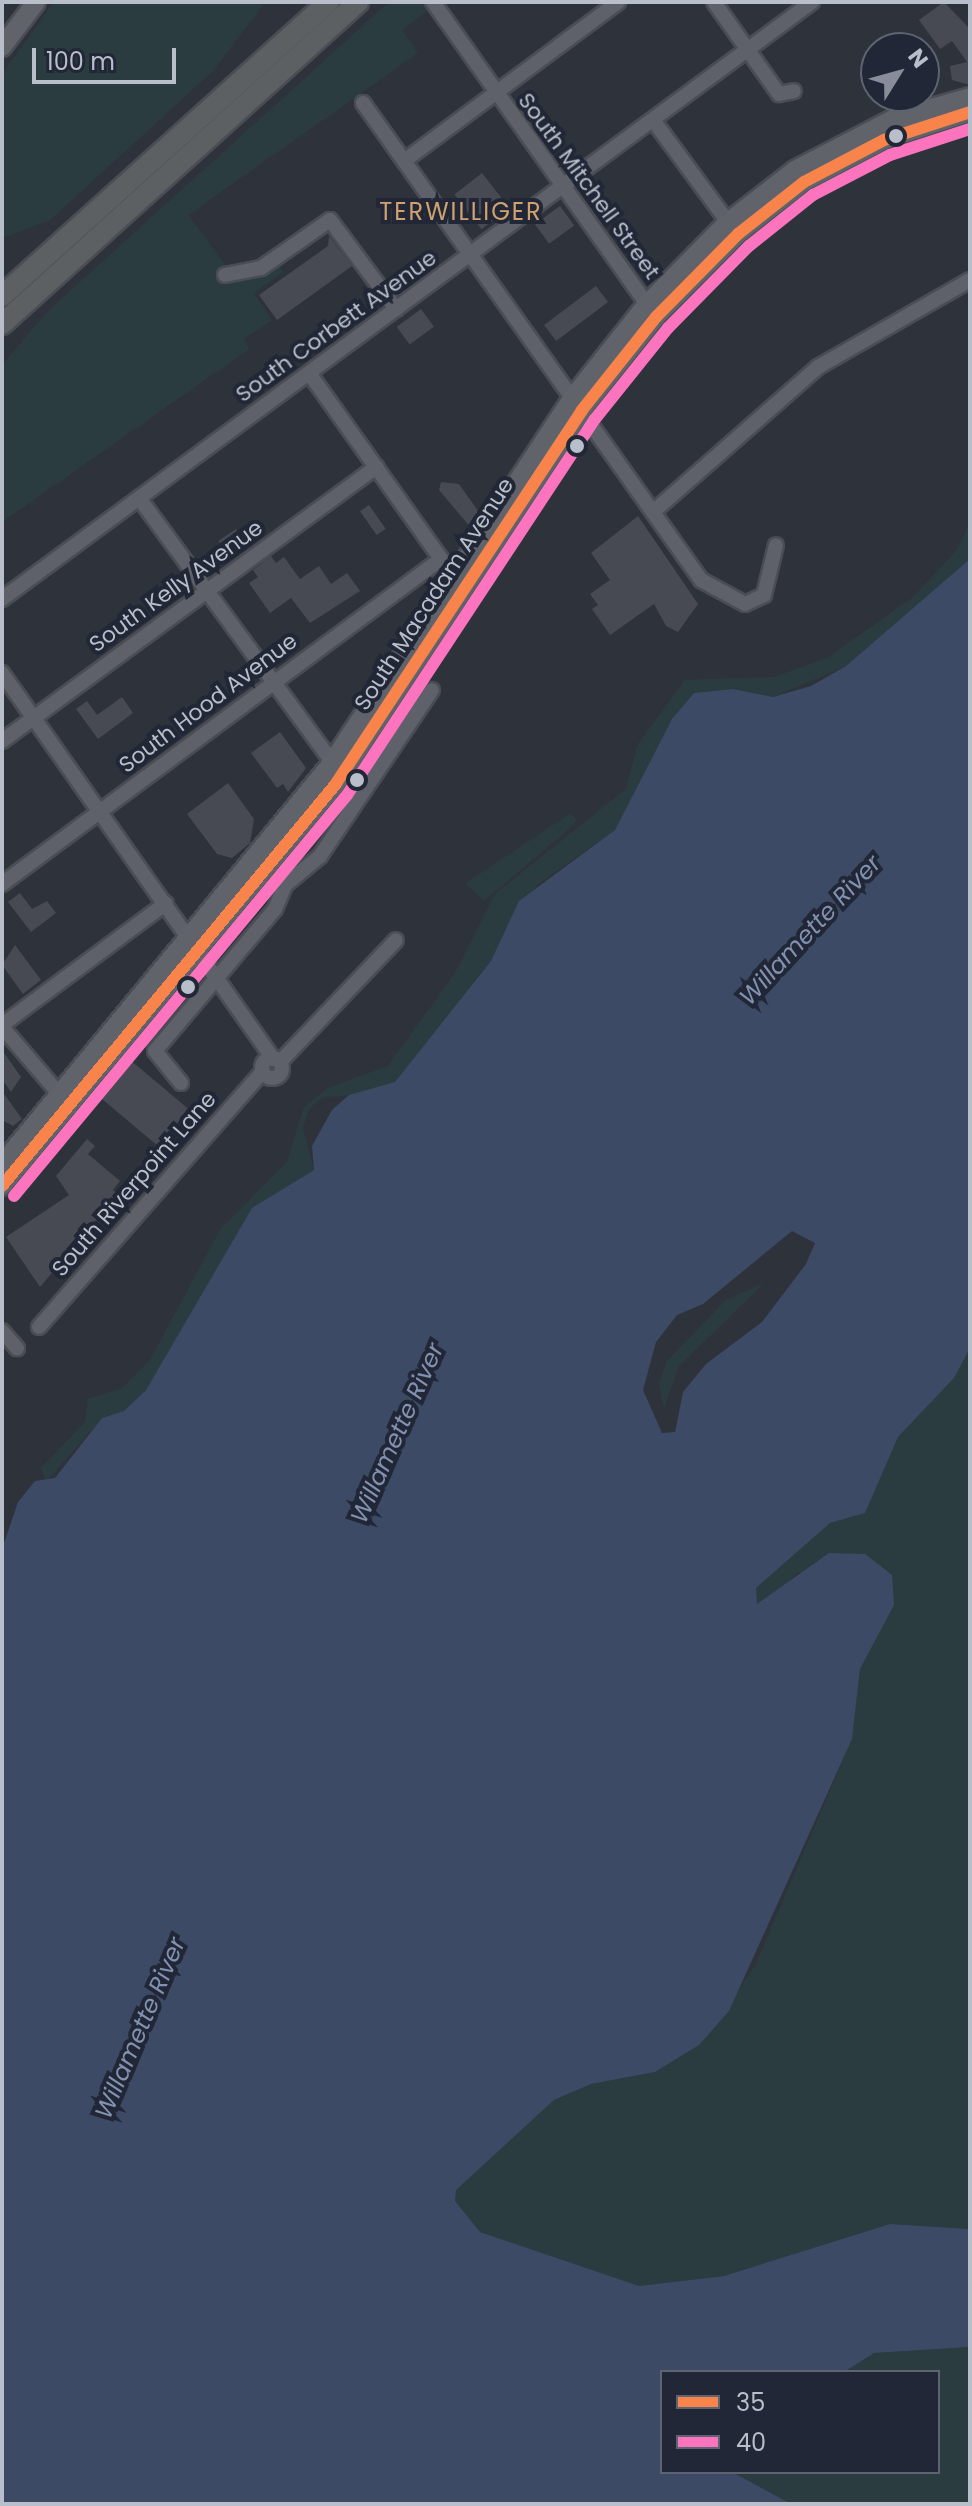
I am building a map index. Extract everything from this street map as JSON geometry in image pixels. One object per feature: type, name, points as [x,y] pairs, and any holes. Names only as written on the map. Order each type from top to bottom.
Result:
[{"type":"highway","points":[[2,296],[329,2]]},
{"type":"highway","points":[[2,324],[358,2]]},
{"type":"main road","points":[[2,47],[36,2]]},
{"type":"main road","name":"South Macadam Avenue","points":[[2,1186],[64,1101],[337,769],[578,403],[647,304],[728,222],[850,139],[970,97]]},
{"type":"main road","name":"South Macadam Avenue","points":[[578,403],[706,264],[821,171],[905,131],[970,112]]},
{"type":"main road","points":[[706,264],[728,222]]},
{"type":"main road","name":"South Macadam Avenue","points":[[2,1164],[64,1101]]},
{"type":"street","name":"South Mitchell Street","points":[[433,2],[647,304]]},
{"type":"street","points":[[404,161],[618,2]]},
{"type":"street","points":[[714,2],[779,94],[794,91]]},
{"type":"street","name":"South Corbett Avenue","points":[[2,599],[812,2]]},
{"type":"street","points":[[363,103],[711,591],[745,604],[764,595],[776,545]]},
{"type":"street","points":[[653,120],[728,222]]},
{"type":"street","points":[[225,275],[261,268],[330,220],[396,309]]},
{"type":"street","points":[[653,512],[811,373],[970,280]]},
{"type":"street","points":[[309,373],[441,559],[464,578]]},
{"type":"street","name":"South Kelly Avenue","points":[[2,741],[376,467]]},
{"type":"street","points":[[139,498],[337,769]]},
{"type":"street","name":"South Hood Avenue","points":[[2,884],[441,559]]},
{"type":"street","points":[[2,673],[194,942],[272,1064]]},
{"type":"street","points":[[181,1083],[154,1053],[275,909],[285,885],[324,848],[432,690]]},
{"type":"street","points":[[64,1101],[2,1026],[166,903]]},
{"type":"street","name":"South Riverpoint Lane","points":[[39,1327],[272,1064],[396,940]]},
{"type":"street","points":[[2,1331],[17,1348]]},
{"type":"shaded area","points":[[54,2],[265,2],[213,71],[50,220],[2,238],[2,74]]},
{"type":"shaded area","points":[[389,2],[427,2],[427,11],[402,30],[418,53],[188,215],[226,266],[250,266],[270,251],[283,272],[254,293],[272,320],[244,339],[249,349],[2,522],[2,365],[48,311]]},
{"type":"shaded area","points":[[970,523],[970,559],[846,666],[773,697],[733,689],[694,693],[672,719],[615,830],[537,885],[491,961],[395,1082],[372,1094],[323,1097],[309,1109],[303,1128],[314,1170],[252,1208],[146,1390],[124,1411],[102,1418],[46,1482],[41,1468],[85,1422],[88,1399],[121,1389],[150,1360],[220,1230],[287,1162],[304,1107],[328,1088],[388,1066],[455,973],[495,894],[626,789],[638,744],[685,680],[774,677],[827,658],[912,598],[957,550]]},
{"type":"shaded area","points":[[571,813],[577,820],[570,828],[484,901],[466,883]]},
{"type":"shaded area","points":[[764,1283],[679,1366],[664,1408],[659,1385],[666,1362],[726,1300]]},
{"type":"shaded area","points":[[970,1348],[970,2229],[890,2224],[724,2276],[639,2286],[480,2232],[455,2201],[456,2190],[554,2100],[591,2084],[655,2072],[699,2045],[755,1966],[852,1739],[860,1669],[894,1604],[798,1572],[778,1595],[756,1604],[756,1588],[830,1523],[865,1513],[898,1437],[954,1378]]},
{"type":"shaded area","points":[[970,2347],[970,2504],[791,2504],[736,2474],[940,2474],[940,2370],[847,2370],[874,2353]]},
{"type":"water","name":"Willamette River","points":[[970,559],[970,1348],[954,1378],[898,1437],[865,1513],[830,1523],[756,1588],[757,1604],[829,1553],[865,1554],[892,1575],[894,1605],[860,1669],[852,1739],[729,2011],[699,2045],[655,2072],[591,2084],[554,2100],[456,2190],[455,2201],[480,2232],[639,2286],[724,2276],[890,2224],[970,2229],[970,2347],[874,2353],[847,2370],[660,2370],[660,2474],[736,2474],[791,2504],[2,2504],[2,1549],[18,1502],[35,1481],[55,1478],[102,1418],[124,1411],[146,1390],[252,1208],[314,1170],[312,1146],[332,1110],[349,1095],[395,1082],[491,961],[519,901],[615,830],[672,719],[694,693],[733,689],[773,697],[811,686],[846,666]],"holes":[[[792,1231],[815,1243],[806,1264],[762,1322],[706,1364],[683,1392],[675,1432],[662,1433],[643,1390],[656,1342],[677,1315],[703,1304]]]},
{"type":"building","points":[[944,2],[970,29],[970,85],[952,80],[950,66],[967,62],[952,41],[940,49],[940,32],[928,32],[919,20]]},
{"type":"building","points":[[482,173],[509,208],[482,229],[454,195]]},
{"type":"building","points":[[560,206],[574,225],[549,244],[535,224]]},
{"type":"building","points":[[329,236],[352,266],[277,320],[259,295],[328,246]]},
{"type":"building","points":[[596,286],[608,302],[556,341],[544,325]]},
{"type":"building","points":[[421,309],[434,327],[410,344],[397,327]]},
{"type":"building","points":[[441,482],[459,484],[481,515],[472,529],[439,490]]},
{"type":"building","points":[[369,505],[386,529],[377,535],[360,511]]},
{"type":"building","points":[[638,516],[698,604],[678,632],[666,626],[654,604],[610,635],[592,609],[598,605],[590,594],[610,580],[591,553]]},
{"type":"building","points":[[236,529],[246,544],[229,556],[219,541]]},
{"type":"building","points":[[271,556],[276,563],[284,557],[300,579],[319,566],[331,584],[347,573],[360,591],[310,623],[291,598],[270,613],[249,583],[258,577],[253,570]]},
{"type":"building","points":[[122,697],[133,713],[98,739],[76,709],[87,701],[97,715]]},
{"type":"building","points":[[280,732],[306,768],[288,792],[283,784],[277,788],[251,753]]},
{"type":"building","points":[[228,783],[254,819],[250,843],[232,858],[217,854],[187,814]]},
{"type":"building","points":[[20,893],[32,909],[47,901],[56,913],[31,932],[8,902]]},
{"type":"building","points":[[15,945],[41,980],[23,994],[2,965]]},
{"type":"building","points":[[2,1050],[21,1077],[11,1092],[2,1079]]},
{"type":"building","points":[[129,1059],[189,1109],[158,1146],[98,1096]]},
{"type":"building","points":[[2,1091],[22,1119],[13,1126],[2,1120]]},
{"type":"building","points":[[87,1139],[95,1146],[88,1154],[120,1181],[113,1190],[118,1194],[40,1287],[6,1237],[69,1195],[56,1176]]},
{"type":"transit line","name":"35","points":[[2,1186],[335,785],[582,410],[656,317],[738,234],[804,182],[884,140],[970,112]]},
{"type":"transit line","name":"40","points":[[14,1196],[347,795],[595,419],[668,328],[749,246],[813,195],[890,155],[970,129]]},
{"type":"district","name":"TERWILLIGER","points":[[461,212]]}]
